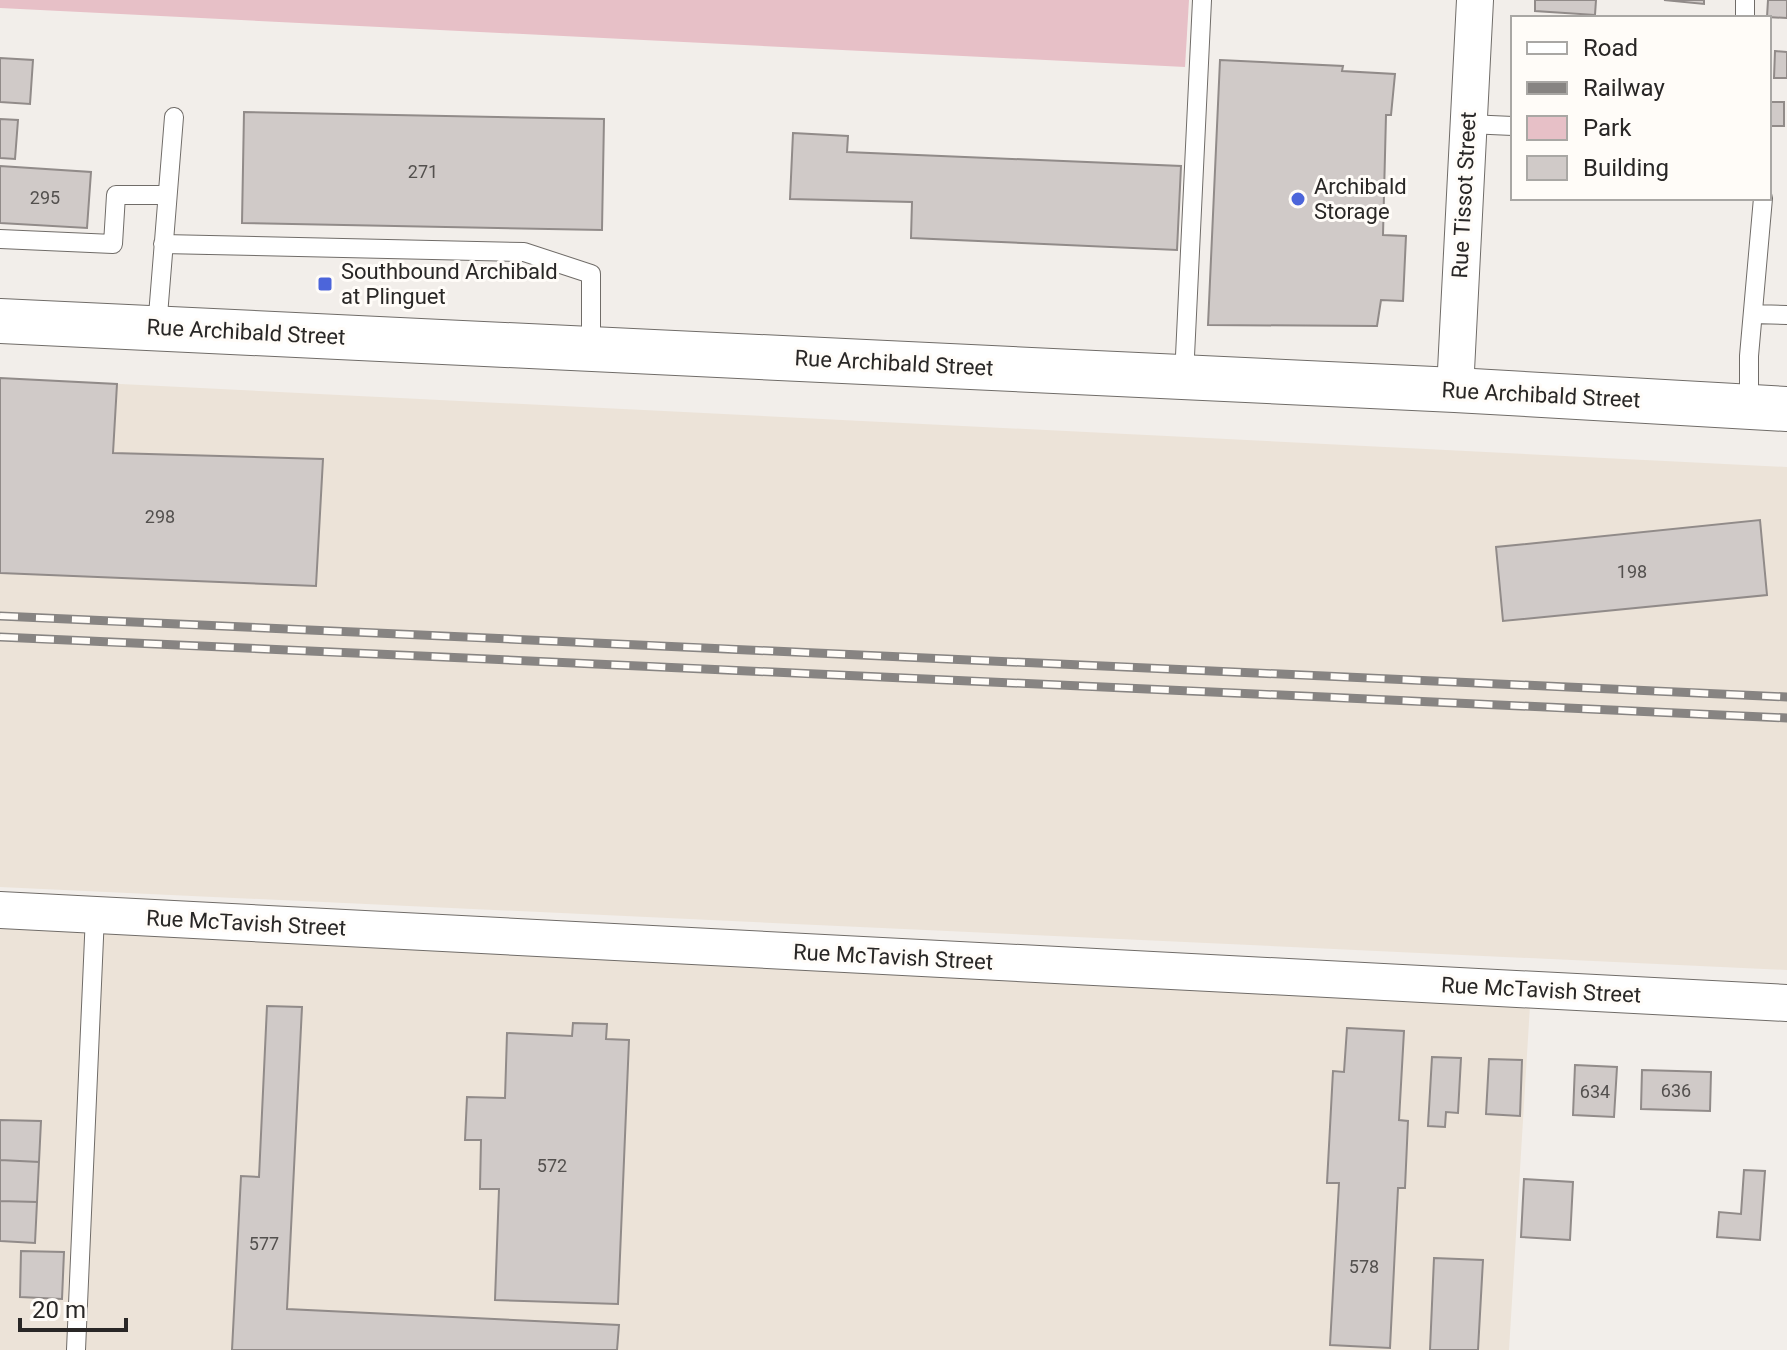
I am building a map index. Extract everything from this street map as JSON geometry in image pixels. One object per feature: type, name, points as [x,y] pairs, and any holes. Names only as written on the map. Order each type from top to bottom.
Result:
[{"type":"main road","name":"Rue Archibald Street","points":[[4,323],[1455,390],[1768,408]]},
{"type":"street","name":"Rue Tissot Street","points":[[1455,390],[1475,0]]},
{"type":"street","name":"Rue McTavish Street","points":[[0,910],[1787,1003]]},
{"type":"lane","points":[[1184,378],[1202,0]]},
{"type":"lane","points":[[157,328],[174,117]]},
{"type":"lane","points":[[1468,124],[1511,126]]},
{"type":"lane","points":[[0,239],[113,244],[116,195],[167,195]]},
{"type":"lane","points":[[1763,200],[1749,356],[1768,408]]},
{"type":"lane","points":[[163,244],[524,252],[591,274],[591,349]]},
{"type":"lane","points":[[1753,314],[1787,315]]},
{"type":"lane","points":[[76,1350],[95,915]]},
{"type":"shaded area","points":[[0,378],[1787,467],[1787,970],[0,887]]},
{"type":"shaded area","points":[[0,910],[1531,989],[1509,1350],[0,1350]]},
{"type":"green space","points":[[0,0],[1189,0],[1185,67],[0,8]]},
{"type":"building","points":[[1535,0],[1596,0],[1595,15],[1535,11]]},
{"type":"building","points":[[1664,0],[1704,0],[1704,4]]},
{"type":"building","points":[[1768,0],[1787,0],[1787,18],[1767,16]]},
{"type":"building","points":[[1775,51],[1787,52],[1787,78],[1774,78]]},
{"type":"building","points":[[0,58],[33,60],[30,104],[0,102]]},
{"type":"building","name":"Archibald Storage","points":[[1220,60],[1343,66],[1342,71],[1395,74],[1391,115],[1386,115],[1383,235],[1406,236],[1403,301],[1381,300],[1377,326],[1208,325]]},
{"type":"building","points":[[1771,102],[1784,102],[1784,126],[1771,126]]},
{"type":"building","points":[[244,112],[604,119],[602,230],[242,223]]},
{"type":"building","points":[[0,119],[18,120],[15,159],[0,158]]},
{"type":"building","points":[[793,133],[848,136],[847,152],[1181,166],[1177,250],[911,238],[912,202],[790,199]]},
{"type":"building","points":[[0,166],[91,172],[87,228],[0,223]]},
{"type":"building","points":[[0,378],[117,384],[113,453],[323,459],[316,586],[0,573]]},
{"type":"building","points":[[1760,520],[1767,595],[1503,621],[1496,547]]},
{"type":"building","points":[[267,1006],[302,1007],[287,1309],[619,1325],[617,1350],[232,1350],[241,1176],[259,1177]]},
{"type":"building","points":[[573,1023],[607,1024],[606,1039],[629,1040],[618,1304],[495,1300],[499,1189],[480,1189],[481,1140],[465,1140],[467,1097],[505,1098],[507,1033],[572,1036]]},
{"type":"building","points":[[1347,1028],[1404,1031],[1399,1120],[1408,1121],[1405,1188],[1398,1188],[1390,1348],[1330,1345],[1339,1183],[1327,1183],[1333,1071],[1344,1072]]},
{"type":"building","points":[[1432,1057],[1461,1058],[1458,1113],[1446,1112],[1445,1127],[1428,1126]]},
{"type":"building","points":[[1489,1059],[1522,1060],[1520,1116],[1486,1114]]},
{"type":"building","points":[[1575,1065],[1617,1067],[1614,1117],[1573,1115]]},
{"type":"building","points":[[1642,1070],[1711,1072],[1710,1111],[1641,1109]]},
{"type":"building","points":[[0,1120],[41,1121],[39,1162],[0,1160]]},
{"type":"building","points":[[0,1160],[39,1162],[37,1202],[0,1201]]},
{"type":"building","points":[[1744,1170],[1765,1171],[1760,1240],[1717,1237],[1719,1212],[1741,1214]]},
{"type":"building","points":[[1524,1179],[1573,1182],[1570,1240],[1521,1237]]},
{"type":"building","points":[[0,1201],[37,1202],[35,1243],[0,1241]]},
{"type":"building","points":[[21,1251],[64,1252],[62,1299],[20,1297]]},
{"type":"building","points":[[1434,1258],[1483,1260],[1478,1350],[1430,1350]]},
{"type":"railway","points":[[0,616],[1787,697]]},
{"type":"railway","points":[[0,637],[1787,718]]},
{"type":"place","name":"Archibald Storage","points":[[1298,199]]},
{"type":"place","name":"Southbound Archibald at Plinguet","points":[[325,284]]}]
